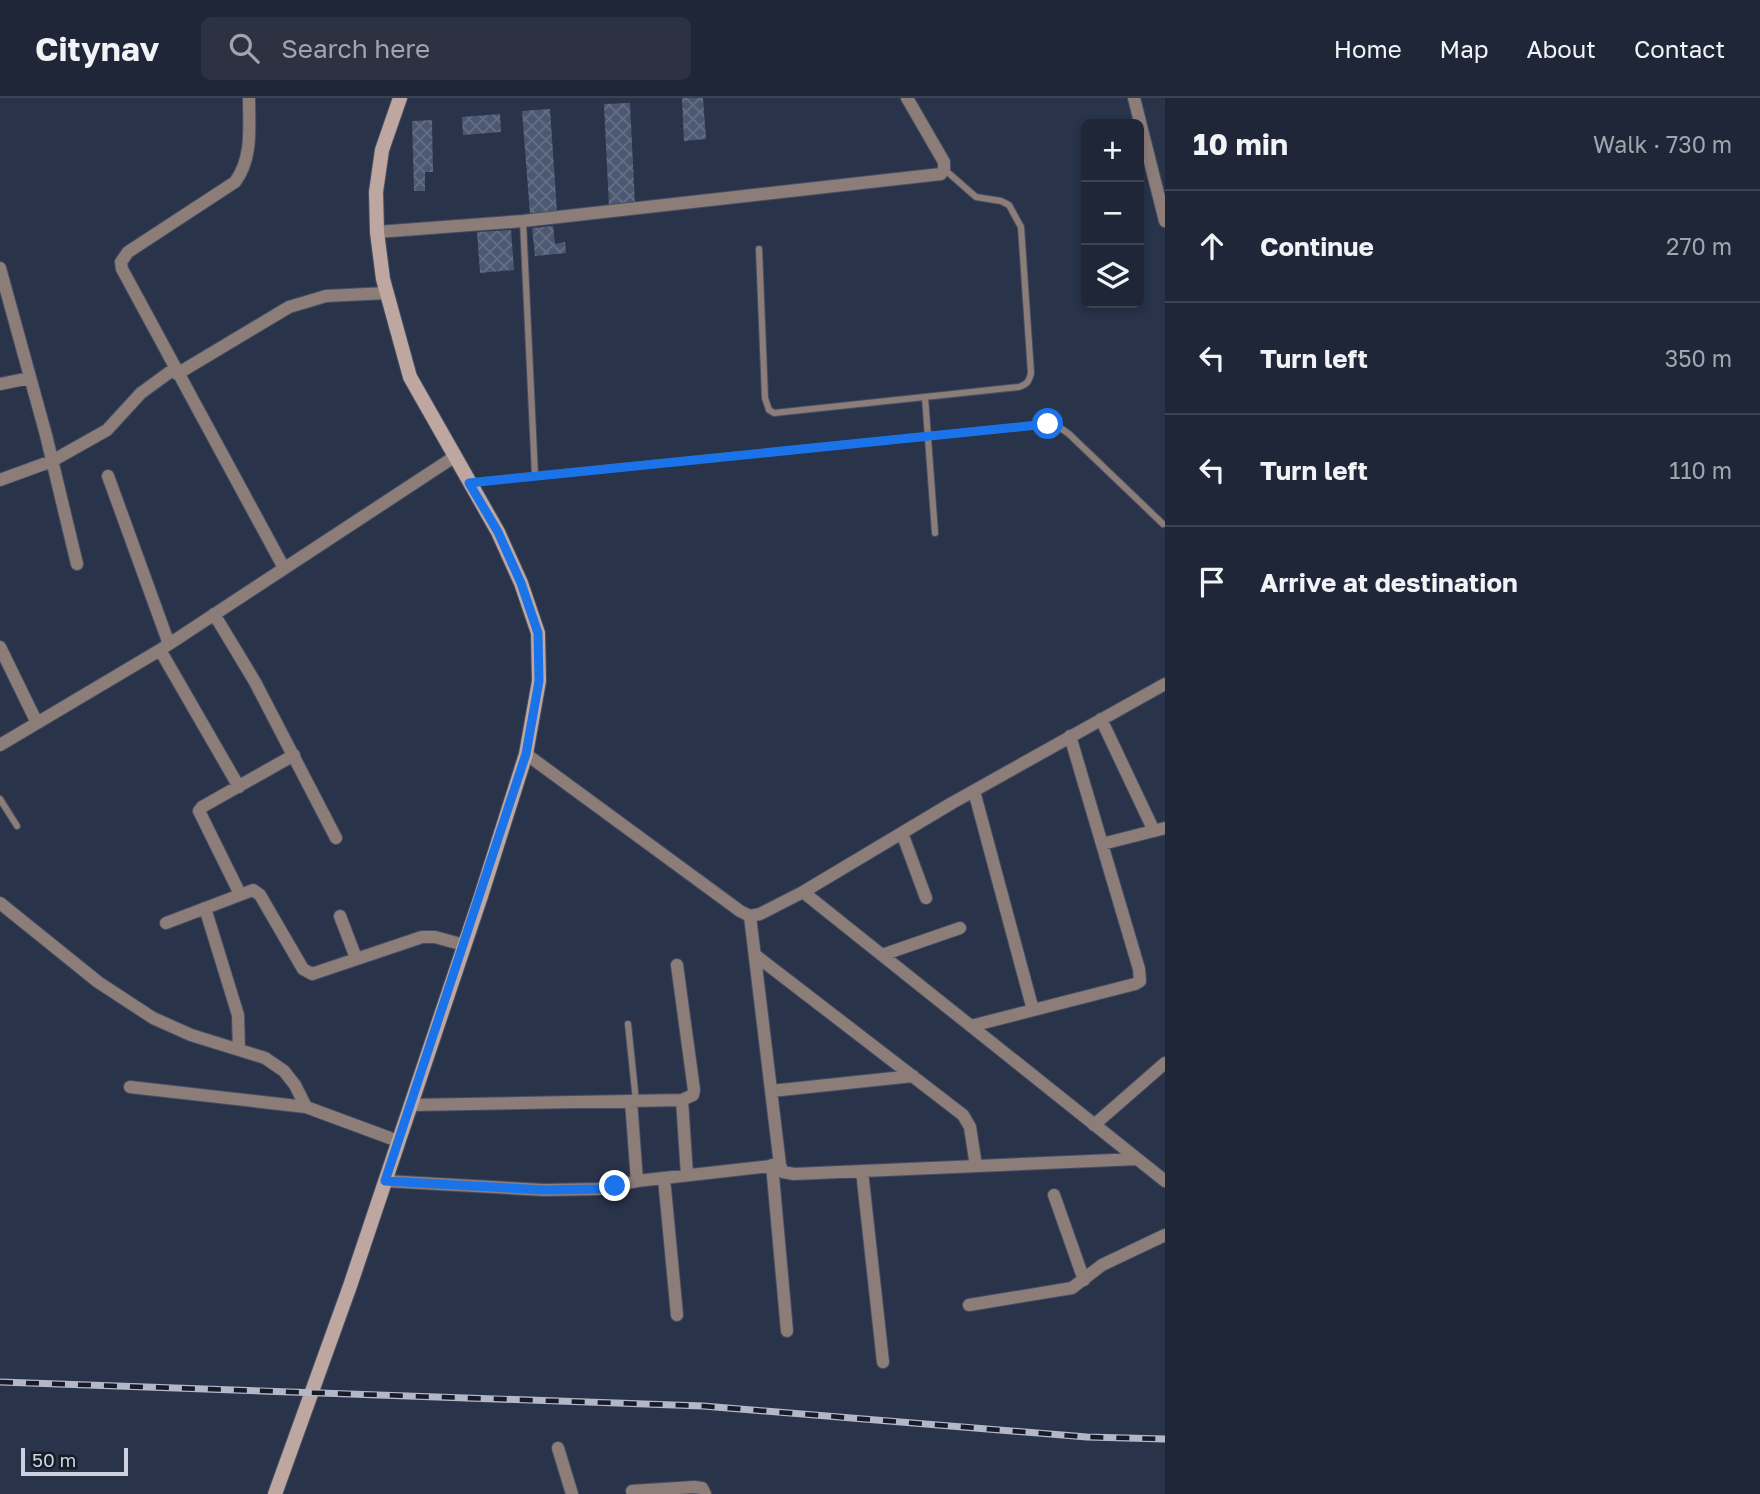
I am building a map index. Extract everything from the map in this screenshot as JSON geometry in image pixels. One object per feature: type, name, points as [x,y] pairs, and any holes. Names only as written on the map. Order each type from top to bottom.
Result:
[{"type":"street","points":[[249,98],[248,146],[244,170],[235,182],[128,252],[121,262],[122,269],[175,372],[284,568]]},
{"type":"street","points":[[275,1494],[385,1181],[464,945],[526,754],[539,681],[538,633],[521,583],[498,532],[411,377],[387,293],[377,232],[376,192],[382,150],[400,98]]},
{"type":"street","points":[[377,232],[523,221],[941,174],[944,169],[940,154],[907,98]]},
{"type":"street","points":[[1134,98],[1165,221]]},
{"type":"street","points":[[0,268],[77,564]]},
{"type":"street","points":[[0,480],[52,461],[107,430],[141,393],[289,307],[326,296],[387,293]]},
{"type":"street","points":[[0,384],[30,378]]},
{"type":"street","points":[[0,745],[164,647],[454,457]]},
{"type":"street","points":[[108,476],[164,647],[239,787]]},
{"type":"street","points":[[214,614],[256,682],[336,838]]},
{"type":"street","points":[[0,647],[37,723]]},
{"type":"street","points":[[526,754],[750,916],[760,914],[803,892],[974,790],[1165,684]]},
{"type":"street","points":[[1101,719],[1159,830],[1102,844]]},
{"type":"street","points":[[971,1026],[1135,985],[1140,981],[1139,969],[1070,736]]},
{"type":"street","points":[[240,894],[199,811],[294,755]]},
{"type":"street","points":[[974,790],[1033,1010]]},
{"type":"street","points":[[902,833],[926,898]]},
{"type":"street","points":[[166,923],[253,890],[260,895],[305,972],[317,973],[429,936],[464,945]]},
{"type":"street","points":[[803,892],[1165,1181]]},
{"type":"street","points":[[0,903],[98,982],[153,1018],[191,1035],[265,1058],[284,1071],[306,1107]]},
{"type":"street","points":[[205,908],[238,1015],[239,1050]]},
{"type":"street","points":[[340,916],[356,958]]},
{"type":"street","points":[[750,916],[771,1091],[787,1331]]},
{"type":"street","points":[[882,955],[960,929]]},
{"type":"street","points":[[755,955],[968,1120],[976,1166]]},
{"type":"street","points":[[411,1105],[682,1100],[692,1095],[694,1090],[677,965]]},
{"type":"street","points":[[1094,1125],[1165,1063]]},
{"type":"street","points":[[771,1091],[913,1076]]},
{"type":"street","points":[[130,1087],[306,1107],[398,1141]]},
{"type":"street","points":[[682,1100],[687,1175]]},
{"type":"street","points":[[633,1101],[637,1181]]},
{"type":"street","points":[[776,1165],[788,1174],[1137,1158]]},
{"type":"street","points":[[385,1181],[544,1190],[598,1189],[637,1181],[776,1165]]},
{"type":"street","points":[[862,1171],[883,1362]]},
{"type":"street","points":[[664,1178],[677,1315]]},
{"type":"street","points":[[1054,1195],[1084,1280]]},
{"type":"street","points":[[969,1306],[1072,1288],[1102,1265],[1165,1235]]},
{"type":"street","points":[[558,1448],[572,1494]]},
{"type":"street","points":[[632,1492],[694,1487],[702,1488],[705,1494]]},
{"type":"lane","points":[[759,249],[765,398],[769,410],[774,413],[1018,387],[1029,381],[1031,373],[1021,227],[1009,205],[976,197],[944,169]]},
{"type":"lane","points":[[523,221],[535,476]]},
{"type":"lane","points":[[925,397],[935,533]]},
{"type":"lane","points":[[469,483],[1048,424],[1062,429],[1163,524]]},
{"type":"lane","points":[[0,799],[17,826]]},
{"type":"lane","points":[[628,1024],[633,1101]]},
{"type":"building","points":[[682,98],[703,98],[706,139],[684,141]]},
{"type":"building","points":[[630,103],[635,205],[609,207],[604,104]]},
{"type":"building","points":[[550,109],[557,212],[530,214],[522,111]]},
{"type":"building","points":[[500,114],[501,132],[463,135],[462,117]]},
{"type":"building","points":[[432,120],[433,172],[425,172],[425,191],[414,191],[412,121]]},
{"type":"building","points":[[553,226],[555,244],[565,242],[566,253],[535,256],[532,228]]},
{"type":"building","points":[[511,230],[514,270],[480,273],[477,232]]},
{"type":"railway","points":[[0,1382],[703,1406],[1087,1437],[1165,1439]]},
{"type":"route","points":[[615,1186],[544,1190],[385,1181],[526,754],[539,681],[538,633],[521,583],[498,532],[469,483],[1048,424]]}]
